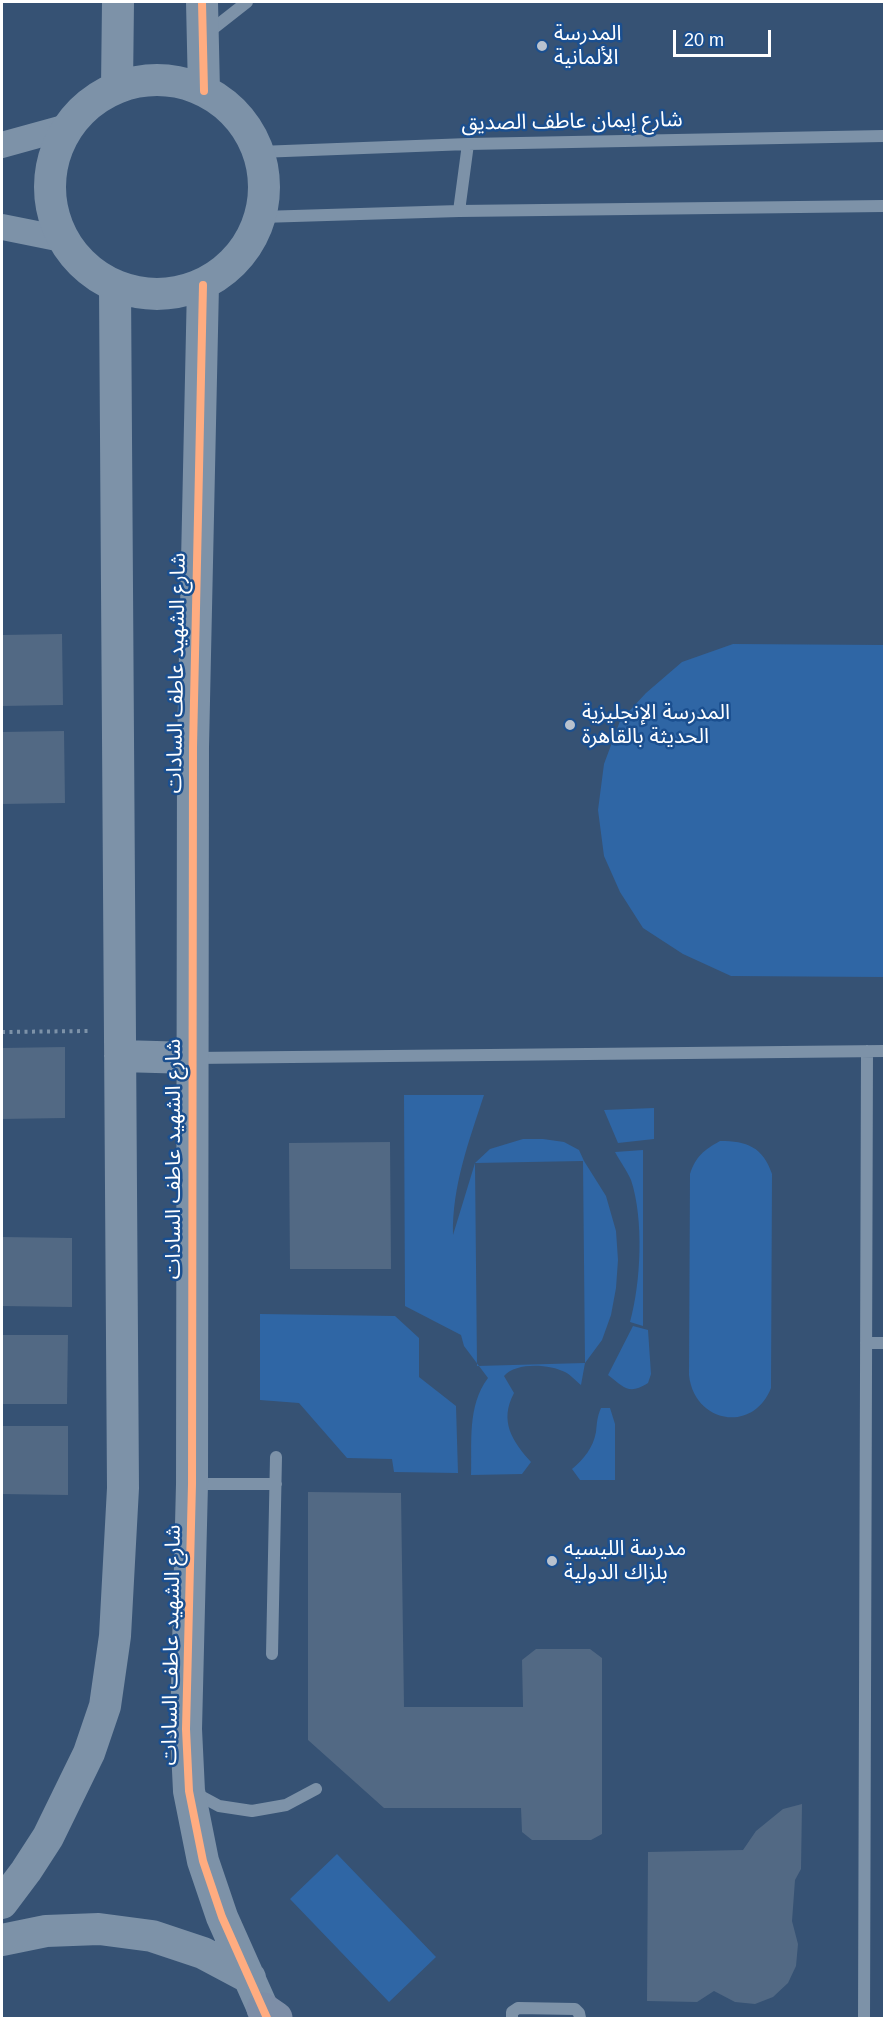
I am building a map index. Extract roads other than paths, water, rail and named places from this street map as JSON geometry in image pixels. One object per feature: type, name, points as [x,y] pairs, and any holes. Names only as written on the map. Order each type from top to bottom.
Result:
[{"type":"street","points":[[117,87],[118,2]]},
{"type":"street","points":[[202,2],[204,91]]},
{"type":"street","points":[[146,80],[176,81],[204,91],[227,106],[246,127],[260,152],[266,184],[261,217],[249,245],[229,269],[203,285],[159,296],[115,287],[84,268],[62,239],[51,212],[48,183],[54,154],[67,127],[89,104],[117,87],[146,80]]},
{"type":"street","points":[[2,145],[67,127]]},
{"type":"street","points":[[2,227],[62,239]]},
{"type":"street","name":"شارع الشهيد عاطف السادات","points":[[203,285],[193,747],[192,1484],[186,1729],[189,1791],[203,1861],[222,1917],[269,2015]]},
{"type":"street","points":[[2,1903],[48,1836],[89,1753],[105,1706],[115,1636],[123,1488],[115,287]]},
{"type":"street","points":[[120,1044],[192,1058]]},
{"type":"street","points":[[2,1940],[46,1931],[99,1929],[152,1936],[203,1953],[250,1978]]},
{"type":"lane","points":[[202,38],[247,2]]},
{"type":"lane","name":"شارع إيمان عاطف الصديق","points":[[260,152],[468,144],[885,136]]},
{"type":"lane","points":[[459,211],[468,144]]},
{"type":"lane","points":[[261,217],[459,211],[885,206]]},
{"type":"lane","points":[[864,2019],[867,1051]]},
{"type":"lane","points":[[192,1058],[885,1051]]},
{"type":"lane","points":[[866,1343],[885,1343]]},
{"type":"lane","points":[[272,1654],[276,1457]]},
{"type":"lane","points":[[192,1484],[276,1484]]},
{"type":"lane","points":[[189,1791],[219,1806],[252,1810],[286,1805],[315,1789]]},
{"type":"lane","points":[[512,2019],[514,2009],[532,2008],[575,2009],[580,2019]]},
{"type":"place","name":"المدرسة الألمانية","points":[[542,46]]},
{"type":"place","name":"المدرسة الإنجليزية الحديثة بالقاهرة","points":[[570,725]]},
{"type":"place","name":"مدرسة الليسيه بلزاك الدولية","points":[[552,1561]]}]
